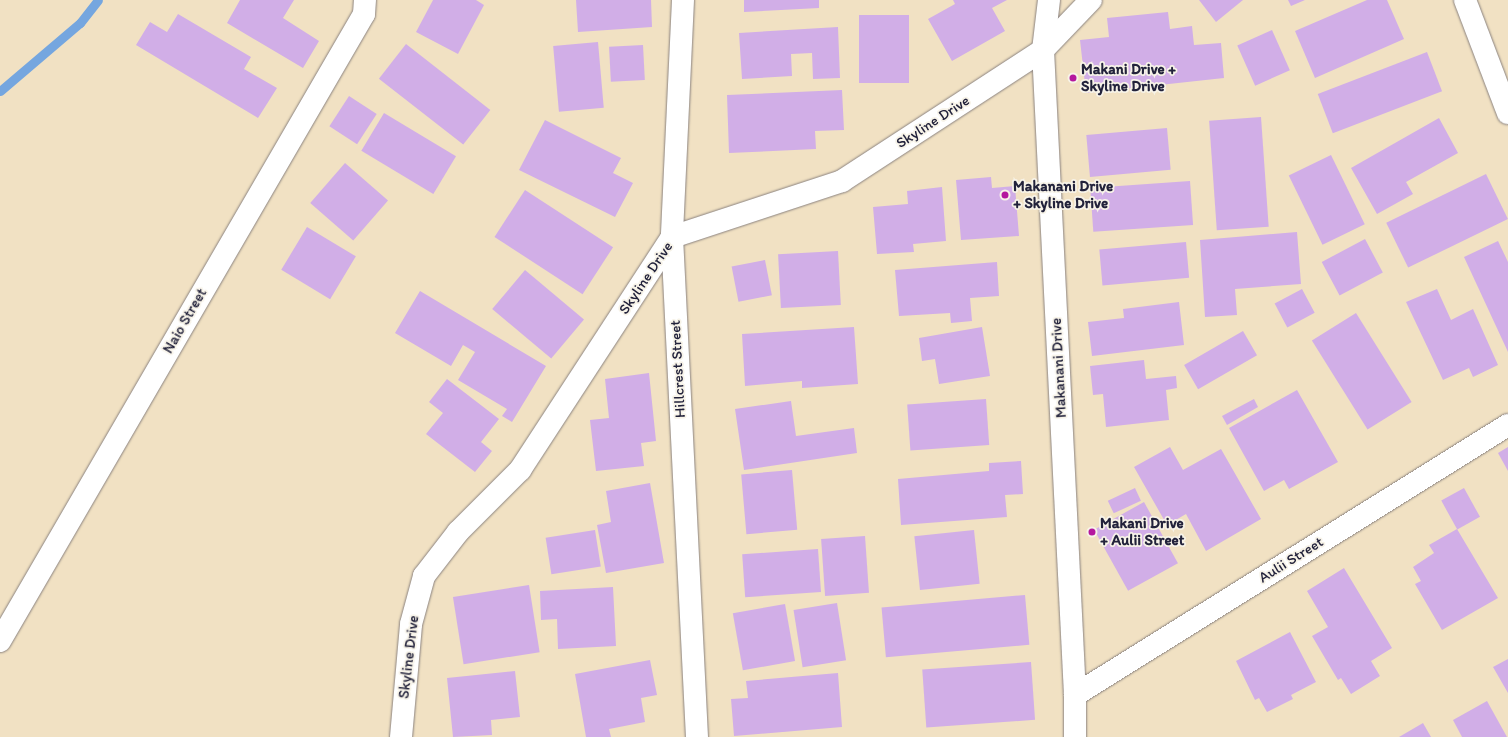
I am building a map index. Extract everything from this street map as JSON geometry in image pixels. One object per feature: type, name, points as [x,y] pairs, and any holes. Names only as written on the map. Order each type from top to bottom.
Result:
[{"type":"street","name":"Naio Street","points":[[0,641],[364,14],[365,0]]},
{"type":"street","name":"Hillcrest Street","points":[[683,0],[672,237],[697,737]]},
{"type":"street","name":"Makanani Drive","points":[[1049,0],[1043,50],[1075,696],[1075,737]]},
{"type":"street","name":"Skyline Drive","points":[[400,737],[411,624],[424,576],[458,532],[520,470],[672,237],[842,181],[1043,50],[1091,0]]},
{"type":"street","points":[[1465,0],[1508,113]]},
{"type":"street","name":"Aulii Street","points":[[1075,696],[1508,426]]},
{"type":"building","points":[[240,0],[294,0],[283,18],[319,41],[303,68],[227,23]]},
{"type":"building","points":[[433,0],[476,0],[484,5],[458,54],[416,32]]},
{"type":"building","points":[[576,0],[651,0],[652,27],[578,32]]},
{"type":"building","points":[[744,0],[819,0],[819,8],[744,12]]},
{"type":"building","points":[[953,0],[1007,0],[992,8],[1005,31],[952,61],[928,19],[955,4]]},
{"type":"building","points":[[1199,0],[1243,0],[1216,22]]},
{"type":"building","points":[[1288,0],[1305,0],[1291,6]]},
{"type":"building","points":[[1367,0],[1387,0],[1404,39],[1315,78],[1295,31]]},
{"type":"building","points":[[1168,12],[1170,29],[1192,26],[1194,45],[1221,43],[1224,78],[1086,93],[1080,40],[1109,37],[1107,18]]},
{"type":"building","points":[[178,14],[251,57],[244,69],[277,88],[258,118],[136,45],[150,22],[167,32]]},
{"type":"building","points":[[859,15],[909,15],[909,83],[859,83]]},
{"type":"building","points":[[838,27],[840,78],[813,79],[812,53],[791,54],[792,76],[742,79],[739,33]]},
{"type":"building","points":[[1272,30],[1290,70],[1255,86],[1237,45]]},
{"type":"building","points":[[598,42],[604,108],[559,112],[553,46]]},
{"type":"building","points":[[406,44],[490,110],[463,145],[379,79]]},
{"type":"building","points":[[643,45],[645,80],[611,82],[609,47]]},
{"type":"building","points":[[1427,52],[1442,91],[1333,133],[1318,94]]},
{"type":"building","points":[[842,90],[844,130],[815,131],[816,149],[729,153],[727,95]]},
{"type":"building","points":[[349,96],[377,114],[357,144],[329,126]]},
{"type":"building","points":[[384,113],[456,156],[433,194],[361,151]]},
{"type":"building","points":[[1261,117],[1269,227],[1217,230],[1209,121]]},
{"type":"building","points":[[1439,118],[1458,153],[1406,182],[1413,194],[1377,214],[1351,168]]},
{"type":"building","points":[[545,120],[621,158],[613,173],[633,183],[615,217],[519,170]]},
{"type":"building","points":[[1167,128],[1171,170],[1090,177],[1086,135]]},
{"type":"building","points":[[1331,155],[1365,224],[1323,245],[1289,176]]},
{"type":"building","points":[[345,163],[388,200],[353,240],[310,203]]},
{"type":"building","points":[[1486,174],[1508,219],[1408,268],[1386,223]]},
{"type":"building","points":[[991,177],[992,188],[1015,186],[1019,236],[961,240],[956,180]]},
{"type":"building","points":[[1190,181],[1193,225],[1093,232],[1090,188]]},
{"type":"building","points":[[942,187],[946,241],[913,244],[914,252],[877,254],[873,207],[908,204],[907,191]]},
{"type":"building","points":[[525,190],[613,247],[583,294],[495,237]]},
{"type":"building","points":[[307,227],[356,256],[330,299],[281,270]]},
{"type":"building","points":[[1297,232],[1301,284],[1235,289],[1237,315],[1205,317],[1200,240]]},
{"type":"building","points":[[1365,239],[1383,273],[1340,296],[1322,262]]},
{"type":"building","points":[[1498,241],[1508,262],[1508,352],[1464,257]]},
{"type":"building","points":[[1186,242],[1189,278],[1102,285],[1099,250]]},
{"type":"building","points":[[838,251],[841,305],[781,308],[778,254]]},
{"type":"building","points":[[765,260],[772,295],[738,302],[732,266]]},
{"type":"building","points":[[997,262],[999,296],[970,298],[972,321],[951,323],[950,313],[899,316],[895,270]]},
{"type":"building","points":[[525,270],[584,319],[551,359],[492,309]]},
{"type":"building","points":[[1302,289],[1315,313],[1287,327],[1275,304]]},
{"type":"building","points":[[1437,289],[1451,320],[1473,309],[1498,365],[1473,377],[1469,368],[1443,380],[1406,302]]},
{"type":"building","points":[[420,291],[546,366],[512,422],[502,416],[507,409],[458,380],[475,352],[463,345],[451,366],[395,333]]},
{"type":"building","points":[[1179,302],[1184,345],[1092,356],[1088,322],[1124,318],[1123,309]]},
{"type":"building","points":[[1356,313],[1412,402],[1368,430],[1312,341]]},
{"type":"building","points":[[854,327],[858,384],[802,388],[802,381],[745,386],[742,334]]},
{"type":"building","points":[[982,327],[990,376],[939,384],[935,359],[922,361],[919,338]]},
{"type":"building","points":[[1243,331],[1257,355],[1198,389],[1184,365]]},
{"type":"building","points":[[1144,360],[1146,379],[1176,376],[1177,388],[1166,390],[1169,420],[1106,427],[1103,394],[1093,395],[1090,366]]},
{"type":"building","points":[[649,373],[656,441],[641,443],[644,466],[596,471],[590,420],[609,418],[605,379]]},
{"type":"building","points":[[447,379],[499,419],[481,442],[492,451],[475,472],[426,434],[443,413],[429,402]]},
{"type":"building","points":[[1297,390],[1338,462],[1289,489],[1284,480],[1264,491],[1229,428]]},
{"type":"building","points":[[986,399],[989,445],[910,450],[907,405]]},
{"type":"building","points":[[1254,399],[1258,407],[1227,425],[1222,416]]},
{"type":"building","points":[[791,401],[796,436],[854,428],[857,453],[744,470],[735,409]]},
{"type":"building","points":[[1170,447],[1183,470],[1221,449],[1261,519],[1206,551],[1186,514],[1167,525],[1134,467]]},
{"type":"building","points":[[1508,447],[1508,471],[1498,453]]},
{"type":"building","points":[[1021,461],[1023,494],[1005,495],[1007,517],[901,525],[898,479],[989,471],[989,463]]},
{"type":"building","points":[[792,470],[797,530],[746,534],[741,474]]},
{"type":"building","points":[[650,483],[664,563],[606,573],[597,525],[611,522],[606,491]]},
{"type":"building","points":[[1135,488],[1141,501],[1114,513],[1108,501]]},
{"type":"building","points":[[1464,488],[1480,517],[1457,529],[1441,501]]},
{"type":"building","points":[[1144,502],[1178,563],[1128,591],[1094,530]]},
{"type":"building","points":[[1457,529],[1498,598],[1442,630],[1415,584],[1421,581],[1413,567],[1434,553],[1429,545]]},
{"type":"building","points":[[595,530],[601,567],[551,574],[546,538]]},
{"type":"building","points":[[974,530],[980,584],[920,590],[914,536]]},
{"type":"building","points":[[865,536],[869,593],[825,596],[821,539]]},
{"type":"building","points":[[818,549],[821,592],[745,597],[742,554]]},
{"type":"building","points":[[1344,568],[1392,648],[1371,661],[1380,676],[1351,694],[1341,678],[1338,680],[1312,636],[1328,627],[1307,591]]},
{"type":"building","points":[[529,585],[540,652],[464,664],[453,597]]},
{"type":"building","points":[[613,587],[616,646],[558,649],[557,619],[541,620],[540,591]]},
{"type":"building","points":[[1025,595],[1029,645],[886,657],[882,608]]},
{"type":"building","points":[[837,603],[846,660],[803,667],[794,610]]},
{"type":"building","points":[[785,604],[795,661],[743,670],[733,613]]},
{"type":"building","points":[[1290,632],[1316,682],[1291,695],[1293,699],[1267,712],[1259,698],[1255,700],[1236,661]]},
{"type":"building","points":[[1508,659],[1508,693],[1493,667]]},
{"type":"building","points":[[650,660],[657,695],[641,698],[645,722],[609,729],[611,737],[586,737],[575,674]]},
{"type":"building","points":[[1031,662],[1035,720],[926,727],[922,670]]},
{"type":"building","points":[[515,671],[520,717],[491,720],[492,735],[453,737],[447,678]]},
{"type":"building","points":[[838,673],[842,727],[734,736],[731,699],[748,698],[746,681]]},
{"type":"building","points":[[1487,701],[1507,737],[1462,737],[1453,720]]},
{"type":"building","points":[[1423,723],[1431,737],[1399,737]]},
{"type":"waterway","points":[[0,91],[80,23],[98,0]]},
{"type":"place","name":"Makani Drive + Skyline Drive","points":[[1073,78]]},
{"type":"place","name":"Makanani Drive + Skyline Drive","points":[[1005,195]]},
{"type":"place","name":"Makani Drive + Aulii Street","points":[[1092,532]]}]
